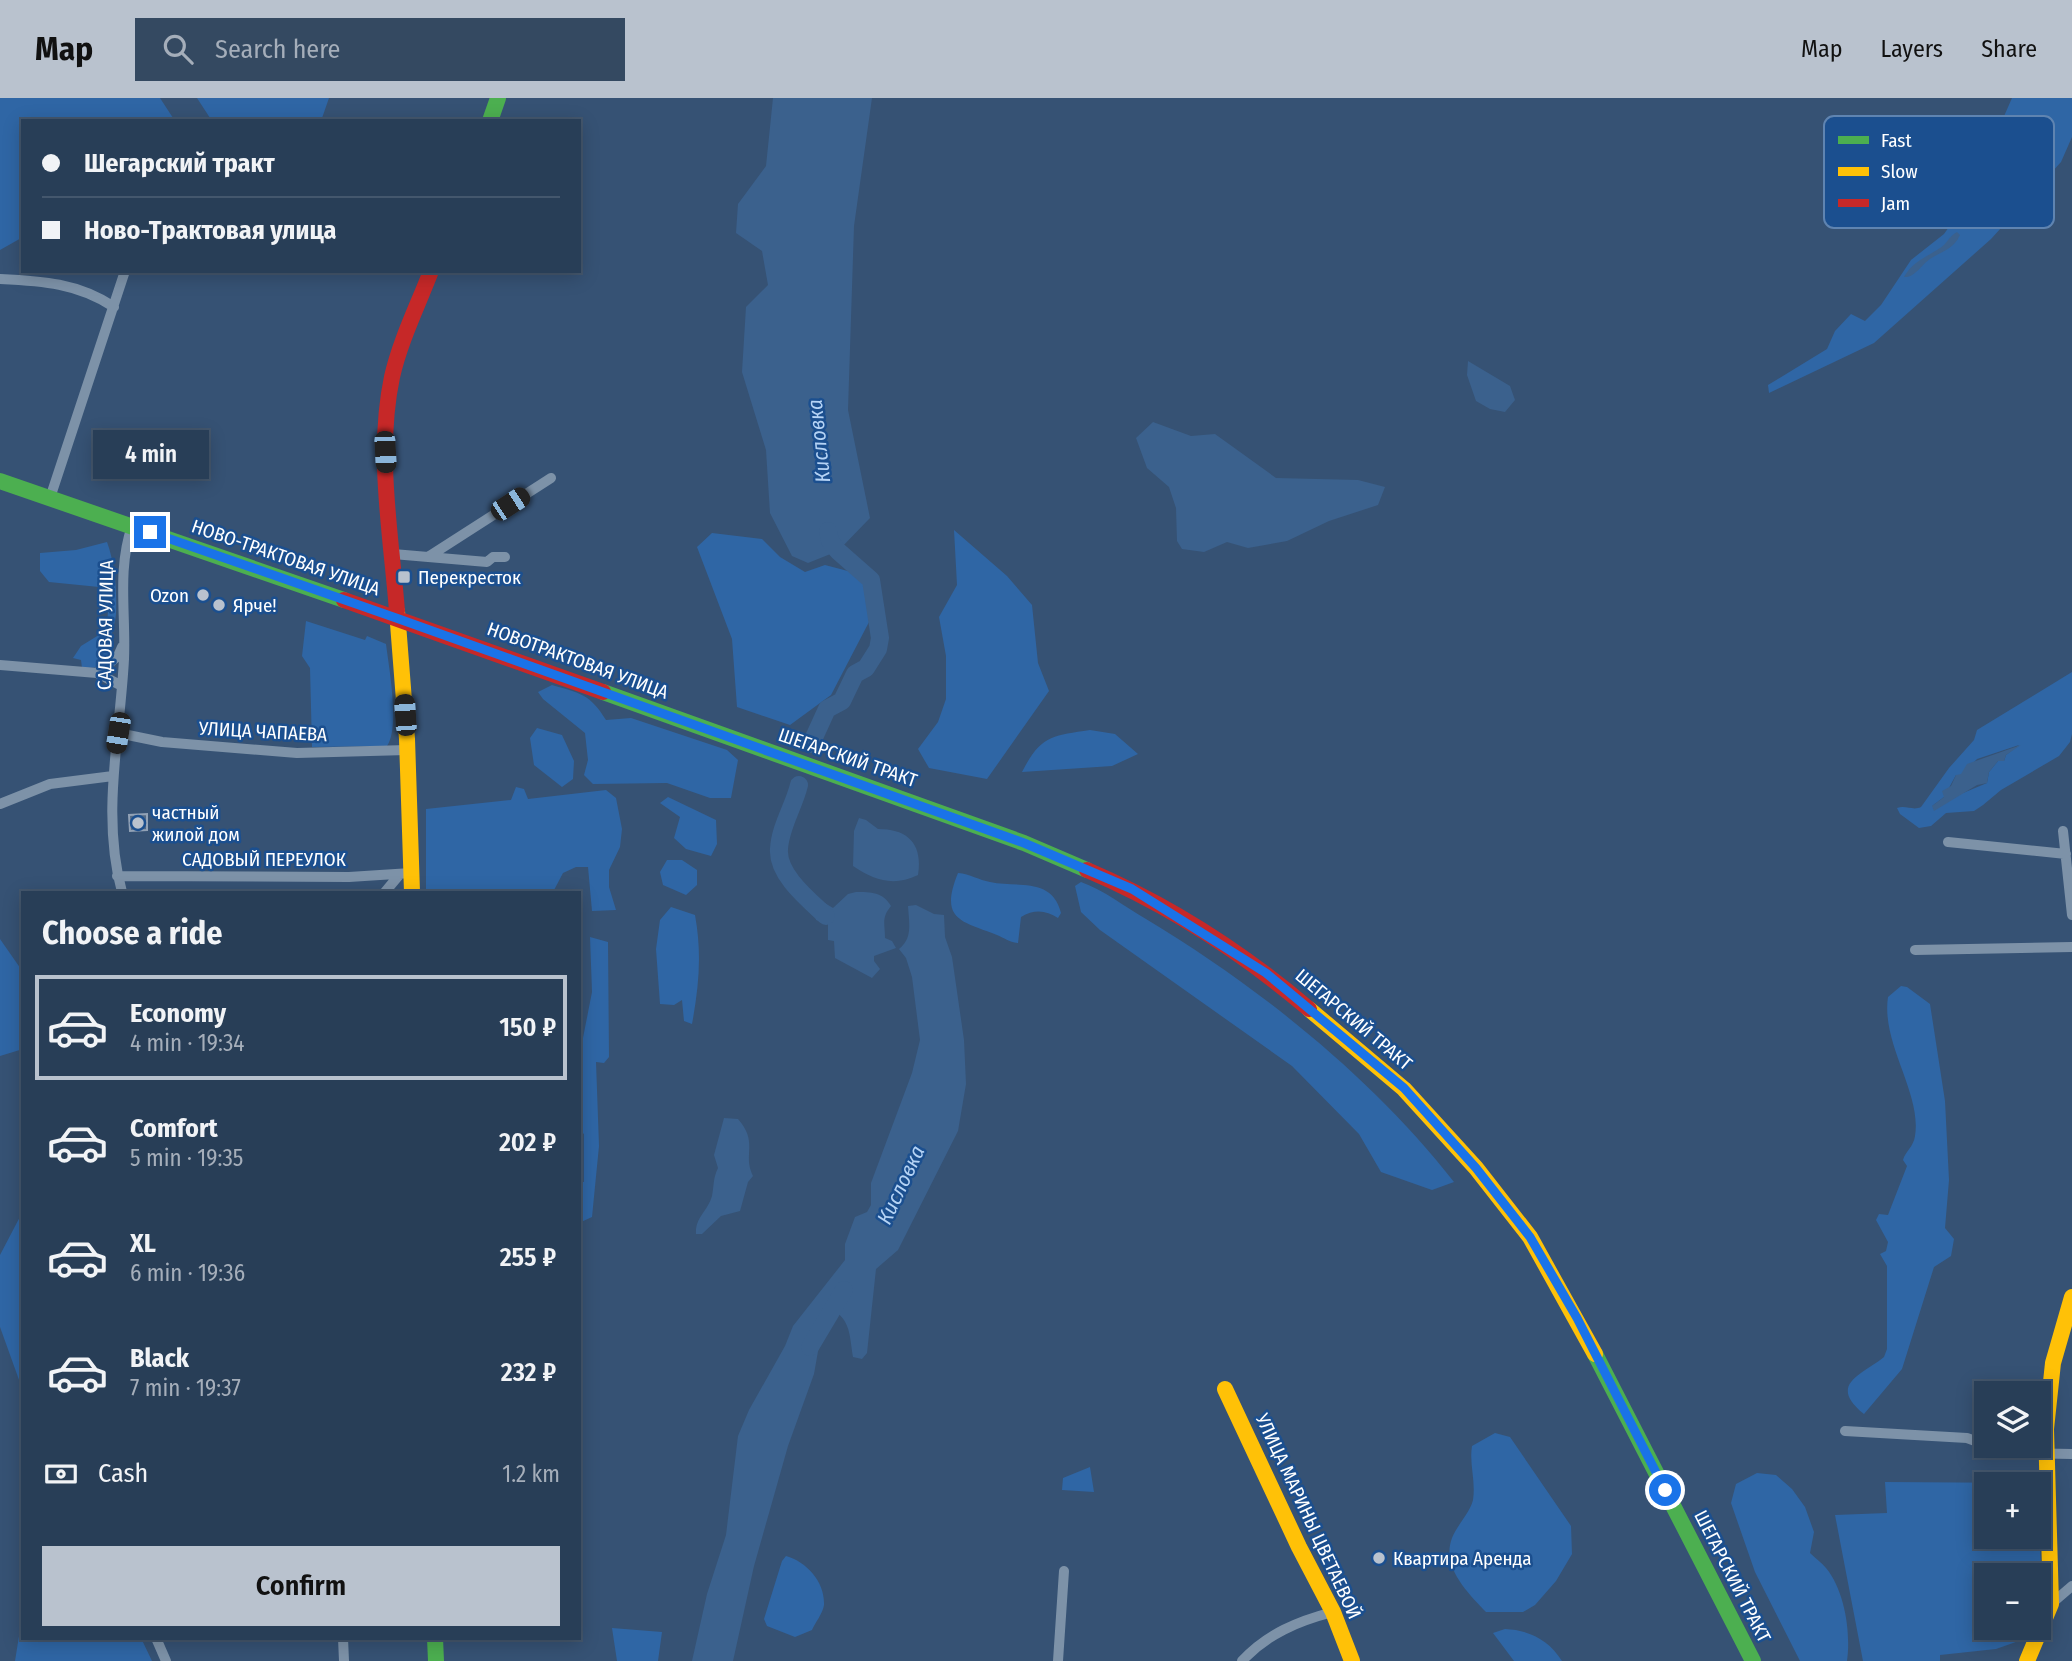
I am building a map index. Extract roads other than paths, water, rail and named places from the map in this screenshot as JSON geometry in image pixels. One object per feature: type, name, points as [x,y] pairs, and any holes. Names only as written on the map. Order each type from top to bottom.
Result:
[{"type":"main road","points":[[491,119],[498,98]]},
{"type":"main road","points":[[412,891],[405,874],[407,750],[385,452],[386,412],[393,373],[430,273]]},
{"type":"main road","name":"НОВО-ТРАКТОВАЯ УЛИЦА","points":[[0,481],[399,619]]},
{"type":"main road","name":"НОВОТРАКТОВАЯ УЛИЦА","points":[[399,619],[742,742]]},
{"type":"main road","name":"ШЕГАРСКИЙ ТРАКТ","points":[[742,742],[967,821],[1132,889],[1266,973],[1404,1088],[1476,1168],[1530,1237],[1577,1318],[1753,1661]]},
{"type":"main road","points":[[2051,1389],[2053,1363],[2072,1297]]},
{"type":"main road","name":"УЛИЦА МАРИНЫ ЦВЕТАЕВОЙ","points":[[1226,1389],[1298,1547],[1332,1612],[1352,1661]]},
{"type":"main road","points":[[2046,1458],[2050,1563]]},
{"type":"main road","points":[[435,1640],[436,1661]]},
{"type":"main road","points":[[2027,1661],[2036,1640]]},
{"type":"street","points":[[50,498],[124,273]]},
{"type":"street","points":[[0,279],[68,285],[97,296],[114,307]]},
{"type":"street","points":[[428,557],[551,478]]},
{"type":"street","name":"САДОВАЯ УЛИЦА","points":[[122,891],[117,876],[111,827],[122,686],[123,558],[132,526]]},
{"type":"street","points":[[393,554],[487,562],[493,556],[505,557]]},
{"type":"street","points":[[97,673],[118,656],[124,641]]},
{"type":"street","points":[[0,665],[97,673],[103,679],[122,686]]},
{"type":"street","name":"УЛИЦА ЧАПАЕВА","points":[[118,733],[162,742],[297,753],[407,750]]},
{"type":"street","points":[[0,804],[50,784],[113,776]]},
{"type":"street","points":[[2063,831],[2072,915]]},
{"type":"street","points":[[1948,842],[2066,854]]},
{"type":"street","points":[[385,891],[405,874]]},
{"type":"street","name":"САДОВЫЙ ПЕРЕУЛОК","points":[[117,876],[349,877],[405,874]]},
{"type":"street","points":[[1915,950],[2072,947]]},
{"type":"street","points":[[1845,1432],[1974,1440]]},
{"type":"street","points":[[2051,1454],[2072,1454]]},
{"type":"street","points":[[1058,1661],[1064,1571]]},
{"type":"street","points":[[2051,1604],[2072,1586]]},
{"type":"street","points":[[1242,1661],[1279,1632],[1332,1612]]},
{"type":"street","points":[[157,1640],[166,1661]]},
{"type":"street","points":[[343,1640],[344,1661]]},
{"type":"water","points":[[773,98],[872,98],[854,226],[848,410],[870,518],[838,551],[808,563],[792,556],[770,513],[766,450],[742,372],[746,307],[768,285],[762,251],[736,233],[738,204],[766,166]]},
{"type":"water","points":[[1957,232],[1960,235],[1951,247],[1930,259],[1918,271],[1904,277],[1915,263],[1942,246]]},
{"type":"water","points":[[1468,361],[1510,386],[1515,400],[1505,412],[1490,409],[1476,401],[1467,375]]},
{"type":"water","points":[[1153,422],[1191,436],[1215,434],[1276,478],[1358,480],[1385,487],[1378,505],[1329,521],[1287,541],[1248,548],[1227,542],[1204,552],[1182,549],[1177,541],[1176,508],[1169,487],[1147,468],[1136,438]]},
{"type":"water","points":[[2021,745],[2006,755],[2004,761],[1998,761],[1989,772],[1987,783],[1977,785],[1934,811],[1932,806],[1944,797],[1942,791],[1951,786],[1956,775],[1961,774],[1967,764]]},
{"type":"water","points":[[859,818],[878,829],[898,832],[911,840],[918,855],[918,875],[900,881],[884,880],[853,866],[854,831]]},
{"type":"water","points":[[856,892],[880,895],[891,906],[885,918],[885,938],[892,941],[896,948],[874,956],[880,969],[872,978],[835,958],[834,941],[828,940],[828,924],[816,920],[809,900],[818,899],[833,908],[848,894]]},
{"type":"water","points":[[916,905],[934,914],[944,915],[945,937],[952,957],[964,1040],[966,1084],[958,1131],[898,1250],[876,1269],[867,1353],[862,1359],[853,1357],[844,1321],[826,1306],[814,1374],[788,1446],[754,1566],[733,1661],[692,1661],[707,1594],[726,1535],[738,1436],[793,1326],[845,1260],[845,1244],[855,1217],[867,1212],[871,1205],[871,1183],[912,1073],[920,1040],[912,977],[906,958],[899,949],[908,935],[908,906]]},
{"type":"water","points":[[724,1118],[738,1119],[748,1135],[749,1161],[753,1176],[748,1182],[740,1211],[721,1216],[702,1234],[696,1234],[700,1218],[712,1196],[718,1168],[714,1155]]},
{"type":"waterway","name":"Кисловка","points":[[811,744],[827,709],[842,701],[855,674],[866,668],[878,649],[880,638],[871,580],[838,551],[830,541],[828,531]]},
{"type":"waterway","name":"Кисловка","points":[[799,785],[782,833],[780,859],[795,886],[826,916]]},
{"type":"waterway","name":"Кисловка","points":[[810,1347],[844,1290]]},
{"type":"place","name":"Перекресток","points":[[404,577]]},
{"type":"place","name":"Ozon","points":[[203,595]]},
{"type":"place","name":"Ярче!","points":[[219,605]]},
{"type":"place","name":"частный жилой дом","points":[[138,823]]},
{"type":"place","name":"Квартира Аренда","points":[[1379,1558]]}]
